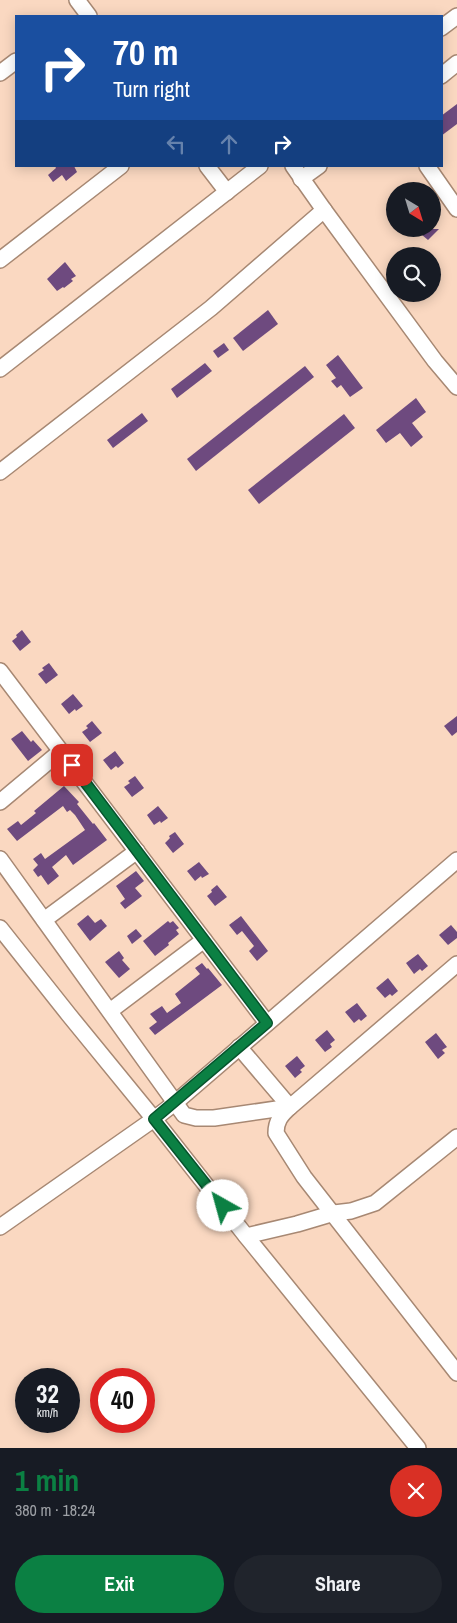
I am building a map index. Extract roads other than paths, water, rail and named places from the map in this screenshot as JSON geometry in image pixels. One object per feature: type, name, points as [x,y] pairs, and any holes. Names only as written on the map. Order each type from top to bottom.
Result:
[{"type":"street","points":[[443,26],[457,16]]},
{"type":"street","points":[[0,73],[15,61]]},
{"type":"street","points":[[443,74],[457,63]]},
{"type":"street","points":[[0,260],[120,167]]},
{"type":"street","points":[[208,167],[227,192]]},
{"type":"street","points":[[3,362],[259,167]]},
{"type":"street","points":[[315,167],[297,172],[457,387]]},
{"type":"street","points":[[428,167],[457,209]]},
{"type":"street","points":[[0,472],[211,308],[324,210]]},
{"type":"street","points":[[0,671],[267,1023]]},
{"type":"street","points":[[0,802],[61,751]]},
{"type":"street","points":[[44,920],[136,850]]},
{"type":"street","points":[[0,859],[184,1115],[196,1118],[214,1118],[290,1107]]},
{"type":"street","points":[[0,1227],[176,1102],[457,860]]},
{"type":"street","points":[[0,928],[418,1448]]},
{"type":"street","points":[[110,1011],[204,940]]},
{"type":"street","points":[[457,964],[290,1107],[280,1117],[276,1125],[276,1132],[304,1177],[457,1373]]},
{"type":"street","points":[[240,1047],[290,1107]]},
{"type":"street","points":[[246,1236],[334,1213],[351,1211],[375,1203],[457,1137]]}]
